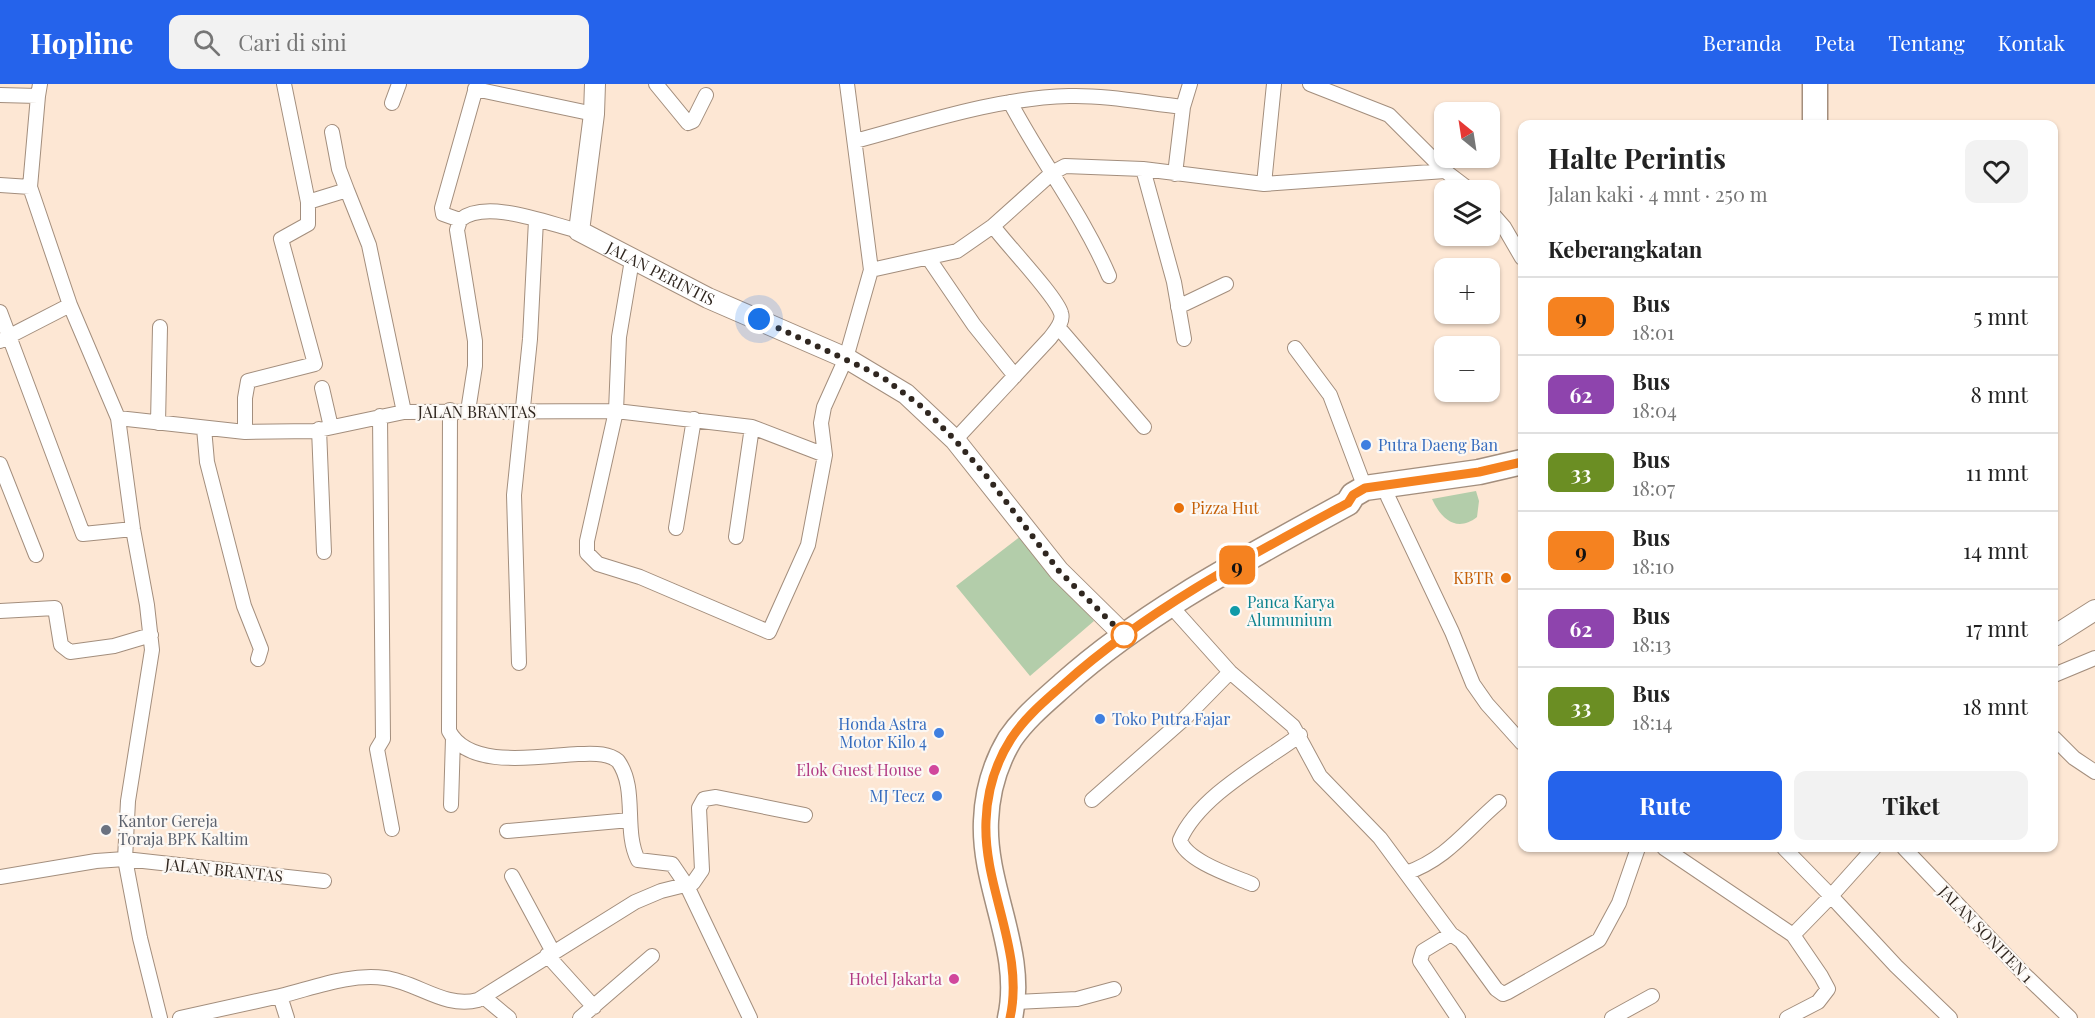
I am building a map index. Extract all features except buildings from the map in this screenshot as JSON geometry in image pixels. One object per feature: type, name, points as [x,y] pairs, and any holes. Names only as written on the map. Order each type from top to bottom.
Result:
[{"type":"highway","points":[[1815,84],[1815,120]]},
{"type":"highway","points":[[1356,496],[1364,504],[1481,477],[1518,463]]},
{"type":"highway","points":[[1012,1010],[1008,942],[989,874],[986,845],[988,797],[996,767],[1010,740],[1028,717],[1124,635],[1170,605],[1356,496],[1481,477],[1518,474]]},
{"type":"street","points":[[245,432],[245,398],[248,381],[315,364],[281,239],[308,224],[308,202],[284,84]]},
{"type":"street","points":[[392,103],[399,84]]},
{"type":"street","points":[[468,411],[475,366],[475,341],[457,230],[460,220],[472,213],[491,211],[579,231],[594,114],[595,84]]},
{"type":"street","points":[[656,84],[688,123],[693,121],[706,95]]},
{"type":"street","points":[[632,260],[618,337],[616,411],[587,541],[587,553],[598,564],[640,577],[769,632],[808,545],[825,455],[821,423],[824,407],[846,358],[871,270],[848,84]]},
{"type":"street","points":[[1175,174],[1183,107],[1190,84]]},
{"type":"street","points":[[1264,184],[1274,84]]},
{"type":"street","points":[[1310,84],[1389,115],[1457,180]]},
{"type":"street","points":[[460,220],[443,214],[442,208],[476,87],[594,114]]},
{"type":"street","points":[[0,95],[39,90],[30,187],[70,305],[118,418],[133,529],[151,635],[150,670],[128,801],[125,859],[138,928],[160,1018]]},
{"type":"street","points":[[855,141],[1010,102],[1072,96],[1183,107]]},
{"type":"street","points":[[1010,102],[1028,138],[1052,173],[1108,276]]},
{"type":"street","points":[[332,132],[339,169],[369,245],[404,412]]},
{"type":"street","points":[[871,270],[957,251],[993,226],[1052,173],[1065,166],[1143,169],[1264,184],[1445,171]]},
{"type":"street","points":[[1143,169],[1184,339]]},
{"type":"street","points":[[0,184],[30,187]]},
{"type":"street","points":[[308,202],[347,190]]},
{"type":"street","points":[[519,663],[514,495],[520,414],[530,339],[536,220]]},
{"type":"street","points":[[1500,222],[1518,251]]},
{"type":"street","points":[[955,440],[1058,327],[1061,312],[993,226]]},
{"type":"street","name":"JALAN PERINTIS","points":[[579,231],[708,298],[846,358],[906,394],[955,440],[988,478],[1059,571],[1124,635]]},
{"type":"street","points":[[929,259],[974,325],[1015,376]]},
{"type":"street","points":[[1178,307],[1226,284]]},
{"type":"street","points":[[4,339],[70,305]]},
{"type":"street","points":[[0,312],[4,339],[83,534],[133,529]]},
{"type":"street","points":[[158,423],[160,327]]},
{"type":"street","points":[[1058,327],[1144,427]]},
{"type":"street","points":[[1295,348],[1330,395],[1356,496]]},
{"type":"street","points":[[322,388],[325,428],[324,552]]},
{"type":"street","points":[[450,410],[447,722],[453,738],[451,805]]},
{"type":"street","name":"JALAN BRANTAS","points":[[118,418],[245,432],[325,428],[404,412],[450,410],[520,414],[616,411],[752,427],[825,455]]},
{"type":"street","points":[[380,416],[383,739],[377,749],[392,829]]},
{"type":"street","points":[[676,528],[694,419]]},
{"type":"street","points":[[736,537],[752,427]]},
{"type":"street","points":[[204,428],[207,462],[244,606],[261,649],[258,659]]},
{"type":"street","points":[[0,464],[36,555]]},
{"type":"street","points":[[1388,497],[1456,642],[1473,684],[1518,739]]},
{"type":"street","points":[[1170,605],[1230,672],[1293,726],[1300,735],[1306,752],[1320,776],[1380,838],[1451,934],[1466,947],[1496,989],[1503,994],[1599,940],[1619,903],[1637,852]]},
{"type":"street","points":[[0,611],[55,608],[61,645],[70,652],[114,646],[151,635]]},
{"type":"street","points":[[2058,633],[2095,610]]},
{"type":"street","points":[[2058,673],[2095,658]]},
{"type":"street","points":[[1092,800],[1185,718],[1230,672]]},
{"type":"street","points":[[1252,884],[1198,860],[1187,853],[1180,840],[1201,810],[1236,781],[1300,735]]},
{"type":"street","points":[[453,738],[464,749],[491,756],[599,754],[613,757],[621,765],[625,775],[632,842],[638,860],[672,864],[687,886],[750,1018]]},
{"type":"street","points":[[2058,742],[2074,758],[2095,772]]},
{"type":"street","points":[[180,1018],[349,979],[374,977],[395,980],[456,1001],[471,1002],[484,998],[550,953],[634,902],[661,891],[687,886],[696,880],[702,870],[699,808],[704,799],[716,797],[805,815]]},
{"type":"street","points":[[1406,873],[1428,865],[1444,854],[1499,802]]},
{"type":"street","points":[[507,831],[630,820]]},
{"type":"street","points":[[1670,852],[1793,935],[1828,989],[1818,1002],[1787,1018]]},
{"type":"street","points":[[1788,852],[1831,896],[1935,1013],[1950,1018]]},
{"type":"street","points":[[1793,935],[1871,852]]},
{"type":"street","name":"JALAN SONITEN 1","points":[[1908,852],[2025,975],[2070,1018]]},
{"type":"street","name":"JALAN BRANTAS","points":[[0,877],[96,861],[125,859],[324,881]]},
{"type":"street","points":[[512,876],[550,953],[594,1007]]},
{"type":"street","points":[[1451,934],[1427,947],[1420,957],[1458,1018]]},
{"type":"street","points":[[580,1018],[652,956]]},
{"type":"street","points":[[1012,1010],[1077,999],[1114,989]]},
{"type":"street","points":[[280,996],[286,1018]]},
{"type":"street","points":[[1612,1018],[1652,996]]},
{"type":"street","points":[[484,998],[509,1018]]},
{"type":"green space","points":[[1476,491],[1479,501],[1477,517],[1463,524],[1450,522],[1445,518],[1432,499]]},
{"type":"green space","points":[[1021,536],[1094,621],[1030,676],[956,586]]},
{"type":"bus line","name":"9","points":[[1010,1018],[1014,1002],[1013,977],[1008,942],[989,874],[986,822],[988,797],[996,767],[1010,740],[1028,717],[1124,635],[1242,562],[1348,503],[1357,492],[1365,488],[1479,472],[1518,463]]},
{"type":"place","name":"Putra Daeng Ban","points":[[1366,445]]},
{"type":"place","name":"Pizza Hut","points":[[1179,508]]},
{"type":"place","name":"KBTR","points":[[1506,578]]},
{"type":"place","name":"Panca Karya Alumunium","points":[[1235,611]]},
{"type":"place","name":"Toko Putra Fajar","points":[[1100,719]]},
{"type":"place","name":"Honda Astra Motor Kilo 4","points":[[939,733]]},
{"type":"place","name":"Elok Guest House","points":[[934,770]]},
{"type":"place","name":"MJ Tecz","points":[[937,796]]},
{"type":"place","name":"Kantor Gereja Toraja BPK Kaltim","points":[[106,830]]},
{"type":"place","name":"Hotel Jakarta","points":[[954,979]]},
{"type":"route","points":[[759,319],[846,358],[885,379],[922,407],[988,478],[1059,571],[1124,635]]}]
